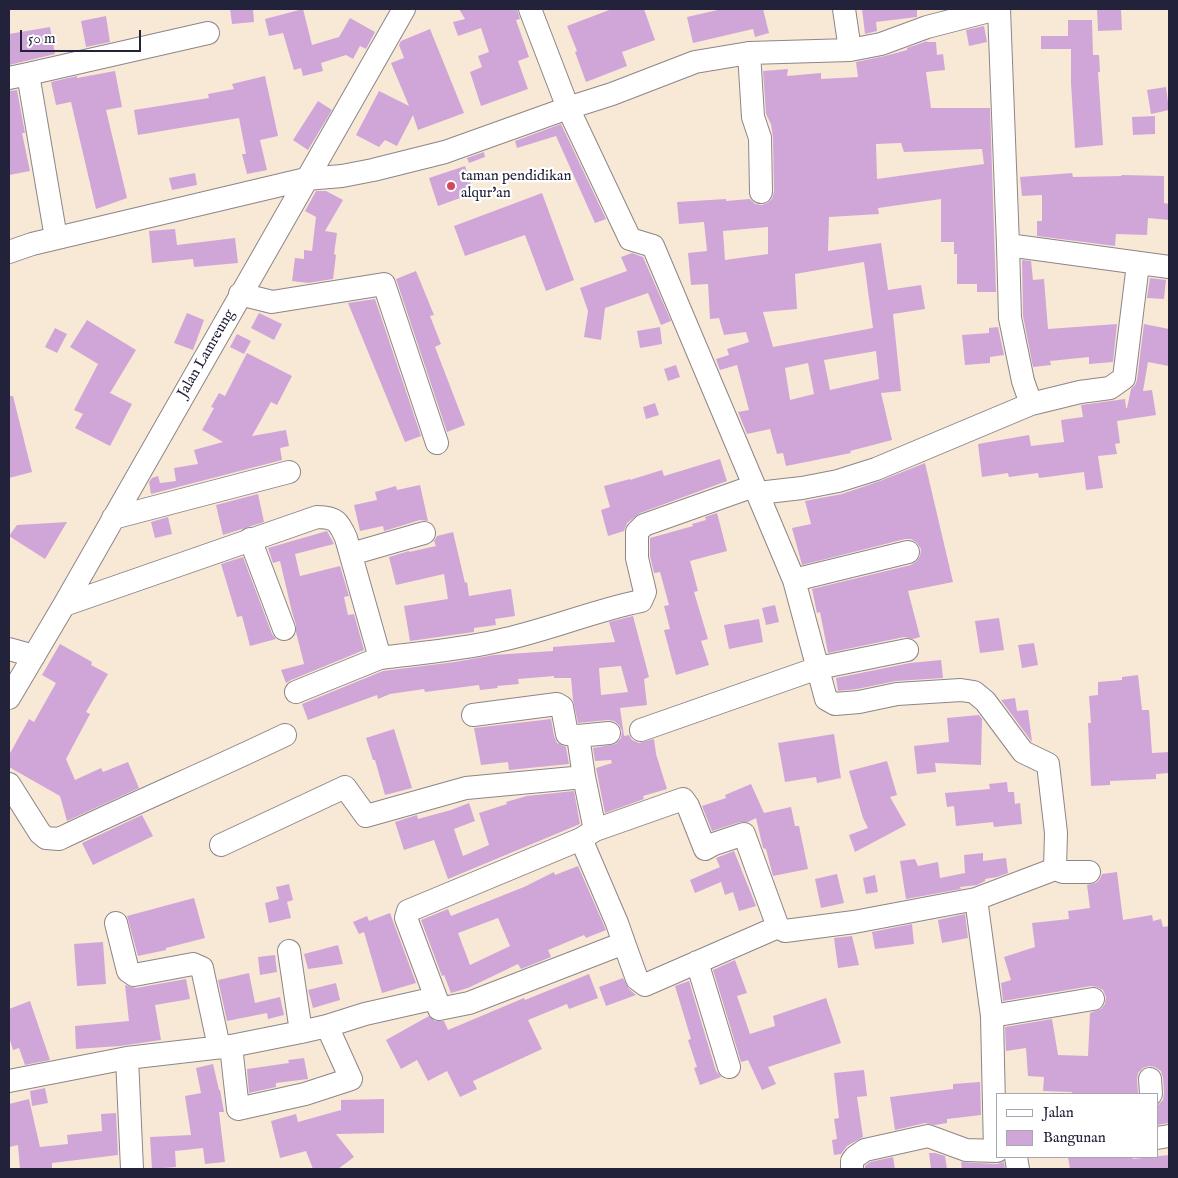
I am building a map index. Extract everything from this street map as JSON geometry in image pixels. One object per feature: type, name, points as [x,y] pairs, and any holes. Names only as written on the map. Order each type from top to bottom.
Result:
[{"type":"street","name":"Jalan Lamreung","points":[[9,698],[404,9]]},
{"type":"street","points":[[530,9],[568,108],[630,239],[653,246],[794,580],[826,699],[835,704],[859,702],[897,694],[960,690],[974,692],[985,701],[1023,752],[1048,764],[1056,833],[1055,869]]},
{"type":"street","points":[[844,9],[850,50]]},
{"type":"street","points":[[9,252],[56,238],[306,179],[342,176],[445,152],[612,94],[695,62],[749,53],[850,50],[881,44],[934,25],[998,9],[1010,318],[1023,382],[1031,404]]},
{"type":"street","points":[[56,238],[19,76],[208,33]]},
{"type":"street","points":[[749,53],[753,117],[760,138],[762,192]]},
{"type":"street","points":[[1008,245],[1169,267]]},
{"type":"street","points":[[296,692],[380,658],[496,642],[539,631],[621,605],[641,601],[645,592],[637,558],[637,532],[644,525],[756,489],[802,488],[838,481],[876,469],[1031,404],[1080,392],[1110,388],[1124,378],[1138,264]]},
{"type":"street","points":[[240,294],[272,302],[384,284],[437,443]]},
{"type":"street","points":[[113,518],[289,472]]},
{"type":"street","points":[[64,605],[250,539],[318,517],[327,517],[335,519],[342,527],[380,658]]},
{"type":"street","points":[[351,554],[424,533]]},
{"type":"street","points":[[250,539],[284,629]]},
{"type":"street","points":[[794,580],[908,552]]},
{"type":"street","points":[[9,649],[34,656]]},
{"type":"street","points":[[641,730],[818,668],[907,650]]},
{"type":"street","points":[[473,716],[557,704],[562,707],[567,734],[578,736],[609,733]]},
{"type":"street","points":[[9,784],[40,833],[46,838],[59,839],[285,735]]},
{"type":"street","points":[[578,736],[584,777],[588,835],[637,979],[645,985],[778,927]]},
{"type":"street","points":[[220,845],[345,787],[366,816],[466,788],[584,777]]},
{"type":"street","points":[[624,942],[469,1003],[439,1009],[406,918],[408,911],[588,835],[683,799],[688,806],[705,849],[744,834],[778,927],[784,931],[802,930],[976,899],[1055,869],[1063,872],[1089,872]]},
{"type":"street","points":[[852,1169],[852,1161],[865,1150],[928,1136],[966,1150],[996,1151],[992,1016],[976,899]]},
{"type":"street","points":[[116,923],[130,974],[134,975],[193,964],[202,968],[225,1046],[238,1109],[305,1094],[352,1080],[327,1026]]},
{"type":"street","points":[[289,951],[301,1032]]},
{"type":"street","points":[[697,962],[728,1067]]},
{"type":"street","points":[[9,1081],[127,1058],[225,1046],[301,1032],[365,1014],[436,998]]},
{"type":"street","points":[[992,1016],[1093,999]]},
{"type":"street","points":[[127,1058],[132,1169]]},
{"type":"building","points":[[230,9],[253,9],[254,22],[232,24]]},
{"type":"building","points":[[303,9],[312,45],[339,37],[350,18],[375,32],[366,49],[360,46],[353,59],[346,55],[321,63],[323,71],[303,76],[301,68],[294,70],[283,33],[269,36],[265,19]]},
{"type":"building","points":[[459,9],[517,9],[520,19],[516,20],[529,57],[518,61],[528,89],[481,106],[470,72],[482,67],[478,56],[489,52],[481,28],[458,36],[453,22],[465,19]]},
{"type":"building","points":[[612,9],[644,9],[655,40],[622,52],[627,66],[586,82],[567,26]]},
{"type":"building","points":[[722,9],[763,9],[769,33],[755,37],[753,29],[693,43],[687,17]]},
{"type":"building","points":[[862,9],[917,9],[917,17],[876,22],[877,31],[865,34]]},
{"type":"building","points":[[1097,9],[1121,9],[1122,30],[1098,31]]},
{"type":"building","points":[[106,16],[110,42],[86,47],[81,21]]},
{"type":"building","points":[[1068,20],[1092,20],[1093,55],[1099,55],[1100,72],[1098,72],[1103,145],[1075,148],[1071,49],[1041,49],[1041,36],[1068,36]]},
{"type":"building","points":[[984,26],[987,42],[969,46],[966,30]]},
{"type":"building","points":[[50,27],[55,54],[9,65],[9,34]]},
{"type":"building","points":[[430,29],[464,113],[418,130],[413,115],[397,146],[385,140],[379,147],[356,135],[379,91],[409,106],[391,63],[404,58],[399,45],[401,41]]},
{"type":"building","points":[[927,41],[936,42],[937,55],[943,54],[945,70],[926,72],[931,108],[990,108],[996,292],[977,292],[977,284],[957,284],[957,254],[954,254],[954,242],[941,242],[941,199],[878,208],[879,214],[829,217],[828,251],[881,243],[888,290],[921,285],[925,309],[893,314],[901,391],[881,393],[892,440],[850,451],[851,453],[786,466],[783,453],[777,454],[770,429],[747,434],[738,412],[749,410],[737,365],[720,370],[716,359],[729,355],[727,349],[749,342],[746,332],[724,335],[719,318],[710,319],[708,284],[691,285],[688,253],[707,251],[704,222],[679,224],[677,202],[750,199],[755,204],[762,205],[772,199],[774,192],[773,138],[771,124],[766,114],[763,71],[788,69],[787,76],[821,73],[821,79],[858,77],[856,62],[907,50],[907,48]],"holes":[[[901,143],[904,152],[982,149],[984,164],[877,179],[876,144]],[[768,227],[768,254],[725,260],[723,231]],[[864,262],[873,328],[773,347],[763,312],[797,309],[795,274]],[[876,351],[879,379],[830,390],[824,360]],[[808,363],[814,394],[790,400],[785,368]]]},
{"type":"building","points":[[115,71],[122,107],[106,110],[127,198],[96,209],[71,102],[56,105],[51,82],[77,76],[77,78]]},
{"type":"building","points":[[265,76],[278,136],[260,140],[267,170],[247,174],[242,154],[246,154],[239,118],[138,135],[134,110],[209,98],[208,94],[234,89],[232,84]]},
{"type":"building","points":[[1166,87],[1169,110],[1151,114],[1147,90]]},
{"type":"building","points":[[17,90],[25,133],[22,133],[30,171],[9,175],[9,91]]},
{"type":"building","points":[[318,101],[332,110],[308,150],[293,140]]},
{"type":"building","points":[[1155,116],[1155,134],[1133,135],[1132,117]]},
{"type":"building","points":[[561,124],[606,219],[595,223],[556,136],[517,148],[515,141]]},
{"type":"building","points":[[484,152],[485,157],[469,163],[467,158]]},
{"type":"building","name":"taman pendidikan alqur'an","points":[[465,166],[474,193],[438,206],[429,178]]},
{"type":"building","points":[[195,173],[197,185],[172,190],[169,178]]},
{"type":"building","points":[[1072,173],[1073,177],[1164,176],[1164,203],[1169,204],[1169,220],[1148,218],[1147,235],[1116,234],[1115,246],[1037,236],[1037,221],[1042,221],[1042,195],[1022,196],[1020,177]]},
{"type":"building","points":[[316,191],[326,191],[343,200],[325,231],[337,233],[333,279],[308,283],[292,281],[295,258],[304,259],[304,250],[312,251],[316,217],[305,211]]},
{"type":"building","points":[[542,193],[574,280],[546,291],[525,235],[465,256],[454,226]]},
{"type":"building","points":[[175,229],[177,245],[235,238],[238,263],[194,267],[193,259],[152,263],[149,231]]},
{"type":"building","points":[[632,253],[643,257],[671,321],[661,325],[648,293],[605,308],[601,340],[584,337],[588,311],[580,288],[627,271],[621,257]]},
{"type":"building","points":[[1022,260],[1031,261],[1033,280],[1044,279],[1048,329],[1117,324],[1113,362],[1089,364],[1089,357],[1050,361],[1051,365],[1033,367],[1023,316]]},
{"type":"building","points":[[416,271],[434,315],[430,316],[441,344],[435,347],[465,425],[447,432],[396,279]]},
{"type":"building","points":[[1150,278],[1166,280],[1164,299],[1147,298]]},
{"type":"building","points":[[375,299],[421,436],[405,442],[348,303]]},
{"type":"building","points":[[187,313],[204,320],[193,350],[174,343]]},
{"type":"building","points":[[259,313],[282,324],[274,340],[251,328]]},
{"type":"building","points":[[87,320],[136,350],[110,393],[132,404],[110,446],[75,428],[83,414],[74,410],[98,364],[70,347]]},
{"type":"building","points":[[1144,324],[1169,329],[1169,366],[1148,362],[1143,391],[1152,390],[1156,415],[1117,421],[1120,443],[1115,444],[1117,454],[1098,456],[1103,488],[1086,490],[1084,472],[1039,478],[1038,473],[1009,477],[1008,473],[982,477],[978,444],[1029,435],[1031,446],[1064,442],[1061,420],[1083,417],[1081,405],[1125,399],[1127,408],[1131,389],[1137,380]]},
{"type":"building","points":[[660,327],[662,344],[640,348],[637,331]]},
{"type":"building","points":[[998,327],[1004,355],[990,357],[990,363],[965,365],[962,335],[989,333],[989,328]]},
{"type":"building","points":[[55,328],[67,334],[57,353],[45,347]]},
{"type":"building","points":[[237,334],[251,341],[244,354],[230,347]]},
{"type":"building","points":[[247,353],[292,376],[277,405],[271,402],[252,436],[286,430],[289,446],[280,448],[282,460],[151,494],[149,482],[152,478],[158,476],[160,483],[176,481],[174,468],[198,464],[194,450],[223,442],[202,430],[214,408],[211,407],[219,393],[225,396]]},
{"type":"building","points":[[676,365],[680,377],[668,381],[664,369]]},
{"type":"building","points":[[9,396],[13,396],[32,472],[9,478]]},
{"type":"building","points":[[655,403],[659,415],[646,419],[643,407]]},
{"type":"building","points":[[720,459],[727,481],[640,513],[627,523],[624,531],[608,536],[601,510],[610,507],[604,486],[662,470],[664,476]]},
{"type":"building","points":[[925,463],[953,582],[908,591],[920,637],[913,639],[904,637],[828,653],[820,612],[817,613],[812,589],[911,565],[917,561],[921,549],[911,539],[905,539],[802,565],[792,528],[811,524],[805,501],[842,494]]},
{"type":"building","points":[[420,485],[428,521],[420,520],[384,531],[383,526],[360,531],[354,505],[377,500],[375,492],[396,486],[397,490]]},
{"type":"building","points":[[258,494],[264,522],[223,535],[216,505]]},
{"type":"building","points":[[717,513],[727,551],[690,561],[698,591],[694,592],[708,639],[701,641],[709,665],[676,675],[664,630],[670,629],[664,606],[669,605],[660,572],[654,573],[650,556],[650,538],[693,526],[692,524],[706,520],[705,517]]},
{"type":"building","points":[[168,517],[172,534],[155,538],[151,522]]},
{"type":"building","points":[[67,522],[45,559],[9,536],[17,525]]},
{"type":"building","points":[[327,531],[334,544],[295,554],[300,576],[340,566],[349,596],[344,597],[348,615],[354,614],[364,650],[286,683],[281,670],[304,664],[280,561],[273,563],[268,548]]},
{"type":"building","points":[[453,532],[469,596],[511,589],[515,616],[495,619],[496,625],[474,628],[474,632],[410,641],[404,606],[448,599],[444,574],[396,585],[389,557],[436,546],[434,541],[437,536]]},
{"type":"building","points":[[243,557],[272,634],[276,639],[250,646],[242,616],[237,617],[221,564]]},
{"type":"building","points":[[775,605],[779,622],[766,625],[762,608]]},
{"type":"building","points":[[633,616],[649,677],[644,679],[647,705],[620,708],[624,736],[629,735],[632,740],[639,743],[654,739],[656,754],[667,789],[643,796],[644,799],[605,813],[596,768],[612,763],[611,760],[595,761],[593,748],[616,744],[621,738],[622,731],[614,721],[578,723],[571,678],[554,678],[554,676],[518,679],[519,684],[480,690],[479,685],[425,692],[424,689],[390,694],[378,699],[377,695],[308,720],[302,704],[383,671],[494,655],[553,651],[553,647],[615,642],[609,622]],"holes":[[[621,666],[628,692],[601,695],[599,668]]]},
{"type":"building","points":[[999,618],[1004,650],[980,653],[975,621]]},
{"type":"building","points":[[759,619],[763,642],[729,649],[724,625]]},
{"type":"building","points":[[1034,643],[1038,665],[1022,668],[1018,645]]},
{"type":"building","points":[[60,644],[92,662],[91,665],[108,674],[86,712],[90,714],[66,759],[75,780],[101,768],[103,772],[128,762],[139,788],[67,821],[60,796],[9,767],[9,755],[29,719],[34,722],[56,683],[42,675]]},
{"type":"building","points":[[941,660],[943,678],[896,681],[838,691],[836,678],[910,663]]},
{"type":"building","points":[[1138,675],[1142,710],[1149,710],[1152,753],[1169,752],[1169,773],[1156,774],[1156,779],[1110,781],[1110,785],[1091,786],[1088,723],[1091,723],[1089,696],[1098,695],[1098,682],[1122,680],[1122,677]]},
{"type":"building","points":[[1015,698],[1017,711],[1028,710],[1032,742],[1001,700]]},
{"type":"building","points":[[979,715],[982,719],[981,765],[935,763],[936,772],[917,774],[914,746],[949,742],[947,718]]},
{"type":"building","points":[[551,719],[557,743],[566,747],[569,764],[509,770],[508,762],[481,765],[474,728]]},
{"type":"building","points":[[394,729],[412,788],[385,795],[375,760],[373,760],[366,738]]},
{"type":"building","points":[[834,734],[841,778],[817,783],[816,777],[785,782],[778,743]]},
{"type":"building","points":[[887,761],[897,795],[890,797],[906,825],[855,852],[849,835],[868,828],[863,818],[849,771]]},
{"type":"building","points":[[1007,782],[1008,792],[1014,792],[1015,804],[1020,803],[1022,824],[994,827],[993,822],[956,826],[954,806],[947,807],[945,793],[990,789],[989,784]]},
{"type":"building","points":[[751,784],[764,813],[791,807],[795,826],[799,826],[808,869],[773,876],[766,849],[763,848],[756,818],[748,822],[740,822],[712,831],[702,806],[726,798],[725,795]]},
{"type":"building","points":[[574,791],[580,824],[448,879],[434,840],[404,850],[395,822],[417,815],[418,819],[469,803],[475,821],[454,829],[463,856],[489,845],[479,813],[527,796]]},
{"type":"building","points":[[142,815],[153,836],[93,865],[82,843]]},
{"type":"building","points":[[734,851],[756,906],[739,911],[733,892],[725,895],[721,882],[695,893],[690,880],[720,867],[716,858]]},
{"type":"building","points":[[983,853],[983,861],[1006,858],[1008,873],[985,879],[985,881],[977,885],[906,899],[900,861],[915,859],[918,866],[938,862],[940,878],[965,873],[964,855]]},
{"type":"building","points":[[578,866],[606,930],[586,938],[584,935],[548,950],[551,957],[521,969],[518,964],[468,988],[451,993],[444,975],[442,976],[421,920],[448,909],[451,916],[524,887],[554,872],[555,875]],"holes":[[[498,918],[510,946],[470,965],[458,933]]]},
{"type":"building","points":[[1117,872],[1123,920],[1152,915],[1153,921],[1161,919],[1163,927],[1169,926],[1169,1123],[1158,1125],[1158,1105],[1163,1100],[1164,1093],[1161,1071],[1155,1067],[1143,1068],[1138,1073],[1138,1093],[1043,1091],[1044,1077],[1028,1076],[1026,1048],[1006,1051],[1005,1027],[1052,1019],[1058,1055],[1088,1056],[1090,1013],[1101,1009],[1105,1004],[1106,997],[1103,990],[1091,986],[1003,1001],[1001,983],[1011,980],[1004,957],[1035,947],[1032,923],[1069,919],[1068,911],[1090,908],[1087,885],[1096,883],[1102,874]]},
{"type":"building","points":[[837,874],[844,903],[821,908],[815,879]]},
{"type":"building","points":[[875,875],[878,892],[866,894],[863,878]]},
{"type":"building","points":[[289,884],[293,900],[287,902],[291,918],[269,923],[265,903],[279,899],[276,887]]},
{"type":"building","points":[[194,898],[205,938],[138,956],[127,916]]},
{"type":"building","points":[[390,913],[416,983],[382,993],[364,932],[359,934],[353,922],[367,916],[369,921]]},
{"type":"building","points":[[965,914],[968,938],[942,943],[938,920]]},
{"type":"building","points":[[912,924],[914,944],[875,949],[872,932]]},
{"type":"building","points":[[852,936],[859,965],[838,968],[834,938]]},
{"type":"building","points":[[103,942],[106,984],[77,986],[74,944]]},
{"type":"building","points":[[338,945],[343,964],[308,969],[304,954]]},
{"type":"building","points":[[275,955],[277,972],[260,975],[258,957]]},
{"type":"building","points":[[735,960],[747,993],[737,996],[750,1034],[775,1026],[773,1016],[826,998],[841,1043],[768,1067],[776,1084],[762,1090],[748,1060],[741,1062],[713,970]]},
{"type":"building","points":[[249,973],[255,1003],[280,997],[284,1015],[268,1019],[267,1013],[227,1021],[218,980]]},
{"type":"building","points":[[589,974],[598,998],[569,1009],[567,1004],[528,1020],[542,1049],[473,1081],[477,1089],[460,1097],[447,1071],[428,1081],[417,1060],[401,1069],[386,1040],[429,1016],[435,1021],[444,1021],[448,1030],[524,998],[525,1000]]},
{"type":"building","points":[[623,978],[629,989],[636,995],[606,1006],[599,987]]},
{"type":"building","points":[[186,979],[190,999],[155,1005],[161,1040],[120,1046],[76,1049],[75,1026],[129,1021],[125,985],[136,988]]},
{"type":"building","points":[[689,981],[716,1071],[721,1077],[700,1085],[694,1068],[697,1067],[688,1040],[691,1039],[675,986]]},
{"type":"building","points":[[336,983],[340,1000],[313,1008],[308,990]]},
{"type":"building","points":[[30,1001],[50,1060],[25,1065],[19,1048],[13,1050],[9,1037],[9,1009]]},
{"type":"building","points":[[304,1058],[308,1079],[276,1083],[276,1087],[249,1093],[247,1069],[289,1063],[288,1060]]},
{"type":"building","points":[[213,1064],[224,1112],[219,1112],[225,1162],[205,1164],[203,1148],[175,1151],[176,1167],[152,1169],[150,1137],[191,1135],[185,1096],[201,1093],[196,1068]]},
{"type":"building","points":[[864,1070],[867,1096],[857,1097],[863,1137],[847,1146],[841,1154],[834,1155],[832,1140],[837,1139],[834,1119],[839,1118],[834,1073]]},
{"type":"building","points":[[980,1082],[981,1115],[947,1119],[947,1123],[935,1125],[925,1123],[895,1130],[890,1097],[953,1089],[953,1084]]},
{"type":"building","points":[[45,1088],[48,1103],[32,1106],[30,1091]]},
{"type":"building","points":[[29,1099],[40,1147],[68,1144],[67,1135],[102,1131],[101,1114],[116,1113],[118,1155],[52,1163],[52,1169],[20,1169],[18,1145],[9,1147],[9,1104]]},
{"type":"building","points":[[384,1099],[384,1133],[336,1134],[354,1157],[338,1169],[313,1169],[306,1151],[280,1158],[271,1121],[296,1114],[298,1122],[341,1110],[341,1100]]},
{"type":"building","points":[[929,1153],[945,1156],[947,1169],[931,1169]]},
{"type":"building","points":[[1169,1155],[1169,1169],[1070,1169],[1068,1158],[1133,1159],[1158,1158],[1158,1156]]},
{"type":"building","points":[[893,1157],[895,1169],[865,1169],[865,1166],[870,1162]]},
{"type":"building","points":[[961,1162],[997,1164],[1004,1162],[1005,1169],[962,1169]]},
{"type":"place","name":"taman pendidikan alqur'an","points":[[451,186]]}]
